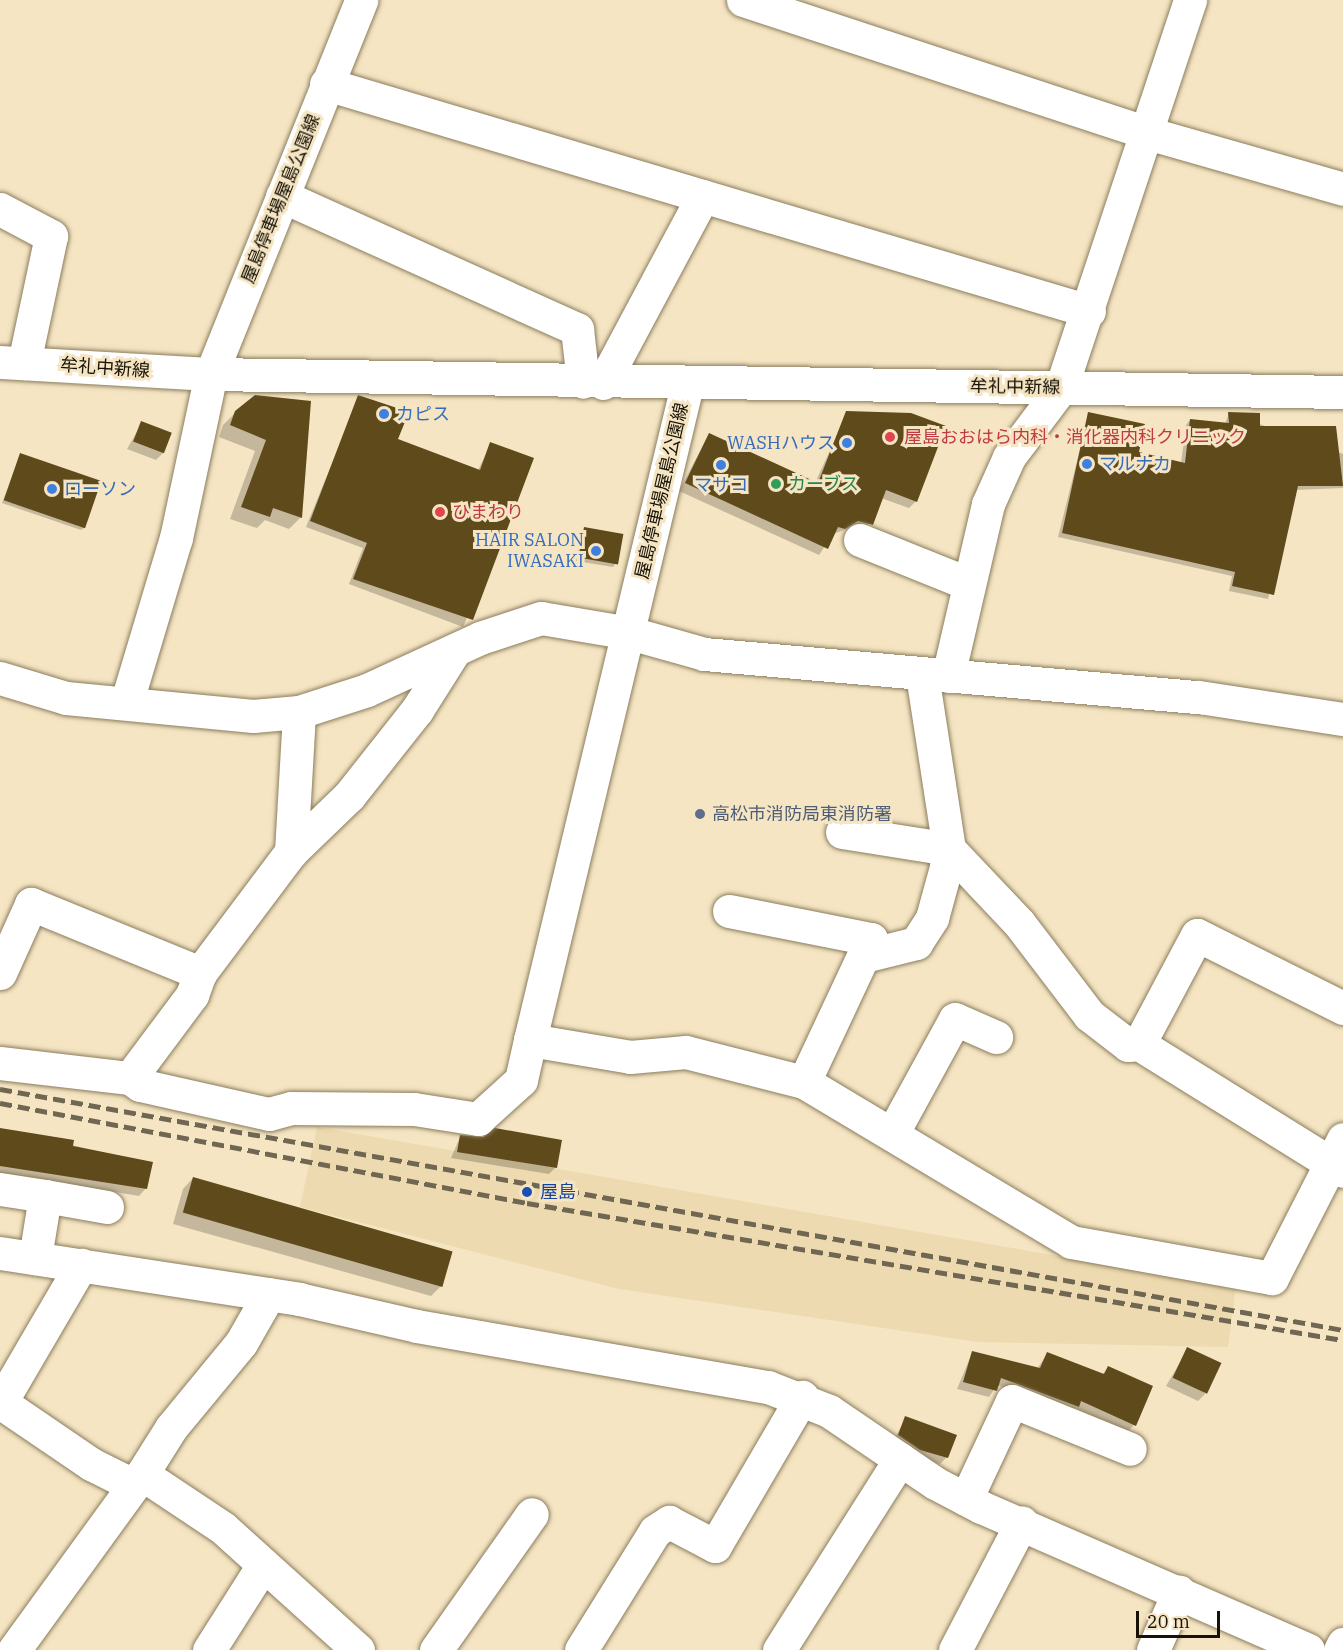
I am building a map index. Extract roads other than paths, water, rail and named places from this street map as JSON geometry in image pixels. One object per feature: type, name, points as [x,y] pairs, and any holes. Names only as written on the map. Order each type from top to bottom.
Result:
[{"type":"street","name":"屋島停車場屋島公園線","points":[[130,1078],[140,1086],[269,1114],[291,1108],[414,1109],[478,1119],[521,1080],[630,633],[687,385],[211,374],[360,0]]},
{"type":"street","points":[[743,0],[1147,133],[1343,189]]},
{"type":"street","points":[[864,956],[916,943],[924,933],[949,849],[935,675],[967,583],[987,504],[1009,458],[1061,388],[1089,311],[1190,0]]},
{"type":"street","points":[[326,84],[1089,311]]},
{"type":"street","points":[[282,196],[577,329],[593,382]]},
{"type":"street","points":[[593,382],[703,196]]},
{"type":"street","points":[[0,209],[51,236],[12,362]]},
{"type":"street","name":"牟礼中新線","points":[[12,362],[211,374]]},
{"type":"street","points":[[127,701],[176,538],[211,374]]},
{"type":"street","name":"牟礼中新線","points":[[687,385],[1343,392]]},
{"type":"street","points":[[860,540],[967,583]]},
{"type":"street","points":[[0,678],[66,698],[127,701],[253,716],[299,712],[367,690],[455,650],[541,618],[630,633],[704,654],[1199,697],[1343,719]]},
{"type":"street","points":[[0,1063],[130,1078],[192,995],[200,973],[291,852],[349,796],[417,710],[455,650]]},
{"type":"street","points":[[291,852],[299,712]]},
{"type":"street","points":[[531,1040],[630,1057],[686,1052],[804,1082],[1071,1242],[1272,1278],[1340,1158],[1139,1044],[1128,1045],[1089,1015],[1020,923],[949,849],[842,832]]},
{"type":"street","points":[[0,973],[31,904],[200,973]]},
{"type":"street","points":[[729,911],[871,939],[804,1082]]},
{"type":"street","points":[[1139,1044],[1197,935],[1343,1008]]},
{"type":"street","points":[[892,1134],[955,1019],[996,1037]]},
{"type":"street","points":[[0,1190],[107,1206]]},
{"type":"street","points":[[35,1258],[45,1197]]},
{"type":"street","points":[[0,1253],[269,1294],[802,1398],[966,1499],[1179,1591],[1308,1650]]},
{"type":"street","points":[[81,1265],[3,1411],[91,1464],[138,1479],[223,1528],[358,1650]]},
{"type":"street","points":[[14,1650],[138,1479],[171,1428],[241,1343],[269,1294]]},
{"type":"street","points":[[582,1650],[655,1531],[669,1522],[715,1546],[802,1398]]},
{"type":"street","points":[[966,1499],[1012,1401],[1130,1449]]},
{"type":"street","points":[[779,1650],[900,1459]]},
{"type":"street","points":[[436,1650],[532,1514]]},
{"type":"street","points":[[955,1650],[1022,1522]]},
{"type":"street","points":[[209,1650],[263,1565]]},
{"type":"street","points":[[1153,1650],[1179,1591]]},
{"type":"street","points":[[1340,1650],[1343,1644]]},
{"type":"railway","points":[[0,1089],[1343,1330]]},
{"type":"railway","points":[[0,1103],[527,1203],[1343,1340]]},
{"type":"place","name":"カピス","points":[[384,414]]},
{"type":"place","name":"屋島おおはら内科・消化器内科クリニック","points":[[890,437]]},
{"type":"place","name":"WASHハウス","points":[[847,443]]},
{"type":"place","name":"マルナカ","points":[[1087,464]]},
{"type":"place","name":"マサコ","points":[[721,465]]},
{"type":"place","name":"カーブス","points":[[776,484]]},
{"type":"place","name":"ローソン","points":[[52,489]]},
{"type":"place","name":"ひまわり","points":[[440,512]]},
{"type":"place","name":"HAIR SALON IWASAKI","points":[[596,551]]},
{"type":"place","name":"高松市消防局東消防署","points":[[700,814]]},
{"type":"place","name":"屋島","points":[[527,1192]]}]
